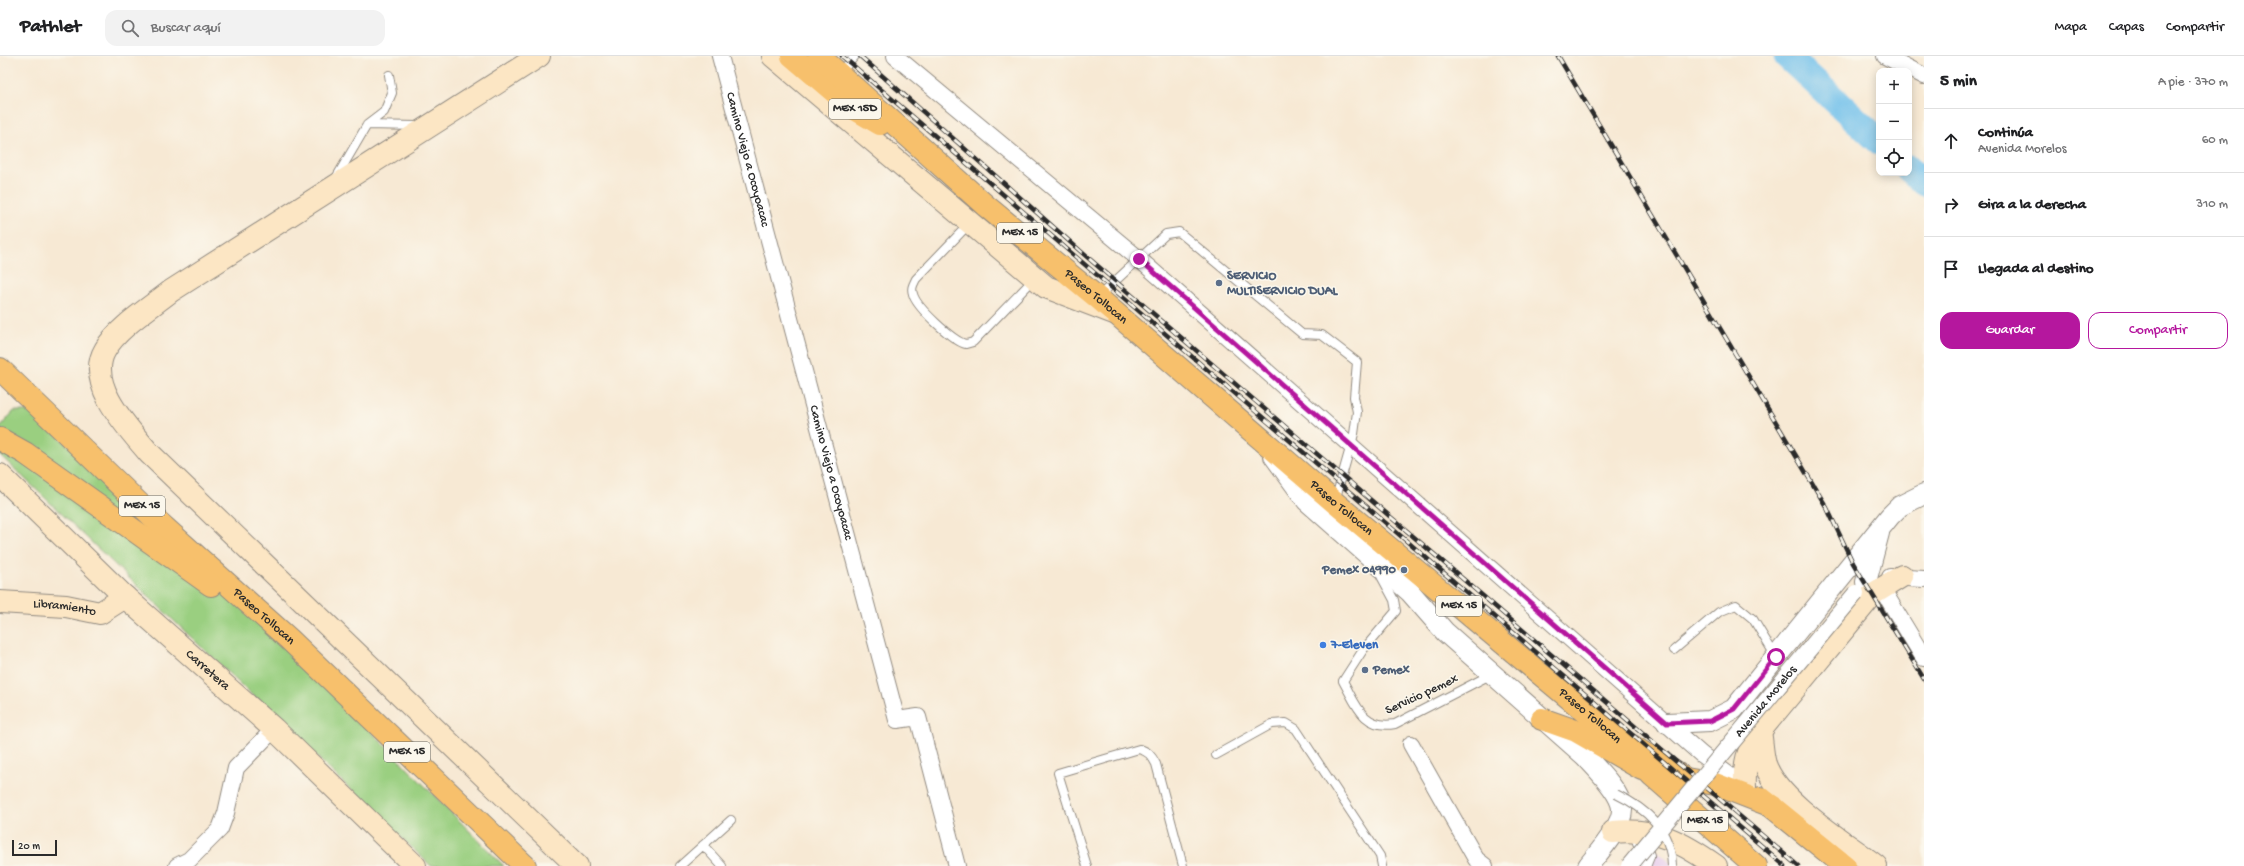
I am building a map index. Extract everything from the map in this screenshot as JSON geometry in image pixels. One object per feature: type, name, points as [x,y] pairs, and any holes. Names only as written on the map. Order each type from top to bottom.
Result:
[{"type":"highway","name":"MEX 15D","points":[[792,56],[853,108],[925,152]]},
{"type":"highway","name":"MEX 15","points":[[819,56],[925,152]]},
{"type":"highway","name":"Paseo Tollocan","points":[[925,152],[1098,298],[1334,502],[1611,733],[1653,776],[1756,866]]},
{"type":"highway","name":"Paseo Tollocan","points":[[0,369],[155,519],[289,639],[525,866]]},
{"type":"highway","points":[[0,439],[26,452],[289,639]]},
{"type":"highway","points":[[1542,719],[1576,731],[1653,776]]},
{"type":"highway","points":[[1611,733],[1686,779],[1715,784],[1772,806]]},
{"type":"highway","points":[[1745,787],[1772,806],[1845,866]]},
{"type":"main road","points":[[539,56],[427,126],[171,291],[117,334],[105,349],[100,361],[100,374],[105,390],[122,420],[149,453],[577,866]]},
{"type":"main road","points":[[773,56],[1046,287],[1115,314]]},
{"type":"main road","name":"Carretera","points":[[0,475],[125,597],[274,729],[415,866]]},
{"type":"main road","points":[[1745,787],[1744,767],[1748,751],[1760,731],[1863,605],[1868,588],[1902,576]]},
{"type":"main road","name":"Libramiento","points":[[0,602],[6,604],[66,606],[100,613],[125,597]]},
{"type":"main road","points":[[1760,731],[1766,764],[1774,781],[1788,798],[1876,866]]},
{"type":"main road","points":[[1620,831],[1647,831],[1666,836],[1695,851],[1716,866]]},
{"type":"street","name":"Camino Viejo a Ocoyoacac","points":[[720,56],[897,720],[918,717],[957,866]]},
{"type":"street","points":[[895,56],[1139,259],[1702,755],[1745,787]]},
{"type":"street","points":[[1885,56],[1924,76]]},
{"type":"street","points":[[1262,440],[1307,501],[1410,592],[1445,632],[1585,756],[1616,794],[1622,808],[1620,831],[1588,866]]},
{"type":"street","points":[[1900,506],[1924,481]]},
{"type":"street","name":"Avenida Morelos","points":[[1667,723],[1710,721],[1734,709],[1890,516],[1900,506],[1924,494]]},
{"type":"street","points":[[1880,529],[1868,588],[1924,658]]},
{"type":"street","points":[[1902,576],[1924,578]]},
{"type":"street","name":"Avenida Morelos","points":[[1629,866],[1868,588]]},
{"type":"street","points":[[177,866],[189,860],[220,829],[226,813],[236,768],[274,729]]},
{"type":"street","points":[[1412,744],[1476,859],[1485,866]]},
{"type":"street","points":[[1620,831],[1640,839],[1646,856],[1642,866]]},
{"type":"lane","points":[[840,74],[855,56]]},
{"type":"lane","points":[[330,189],[367,125],[384,112],[392,93],[389,75]]},
{"type":"lane","points":[[367,125],[427,126]]},
{"type":"lane","points":[[970,223],[916,279],[912,287],[913,296],[920,306],[954,339],[966,344],[973,342],[1035,278]]},
{"type":"lane","points":[[1098,298],[1166,234],[1179,232],[1302,334],[1322,335],[1357,362],[1354,397],[1357,412],[1350,445],[1334,502]]},
{"type":"lane","name":"Servicio pemex","points":[[1365,552],[1386,583],[1394,600],[1396,611],[1363,650],[1343,681],[1358,709],[1369,721],[1384,726],[1395,724],[1493,674]]},
{"type":"lane","points":[[1674,650],[1719,612],[1736,605],[1753,619],[1776,657]]},
{"type":"lane","points":[[1216,756],[1272,724],[1286,723],[1296,729],[1380,856],[1382,866]]},
{"type":"lane","points":[[1087,866],[1058,773],[1139,749],[1145,750],[1151,755],[1156,764],[1183,866]]},
{"type":"lane","points":[[1616,794],[1635,803],[1654,819],[1666,836],[1672,854],[1672,866]]},
{"type":"lane","points":[[680,866],[731,820]]},
{"type":"lane","points":[[703,845],[722,866]]},
{"type":"shaded area","points":[[1646,841],[1674,866],[1625,866]]},
{"type":"green space","points":[[14,411],[31,411],[328,688],[504,866],[431,866],[0,455],[0,427]]},
{"type":"waterway","points":[[1787,56],[1878,140]]},
{"type":"waterway","points":[[1912,172],[1924,183]]},
{"type":"railway","points":[[842,56],[1785,866]]},
{"type":"railway","points":[[860,56],[1086,256],[1798,866]]},
{"type":"railway","points":[[1558,56],[1827,508],[1853,563],[1924,679]]},
{"type":"place","name":"SERVICIO MULTISERVICIO DUAL","points":[[1219,283]]},
{"type":"place","name":"Pemex 04990","points":[[1404,570]]},
{"type":"place","name":"7-Eleven","points":[[1323,645]]},
{"type":"place","name":"Pemex","points":[[1365,670]]},
{"type":"route","points":[[1139,259],[1667,723],[1710,721],[1734,709],[1760,679],[1776,657]]}]
